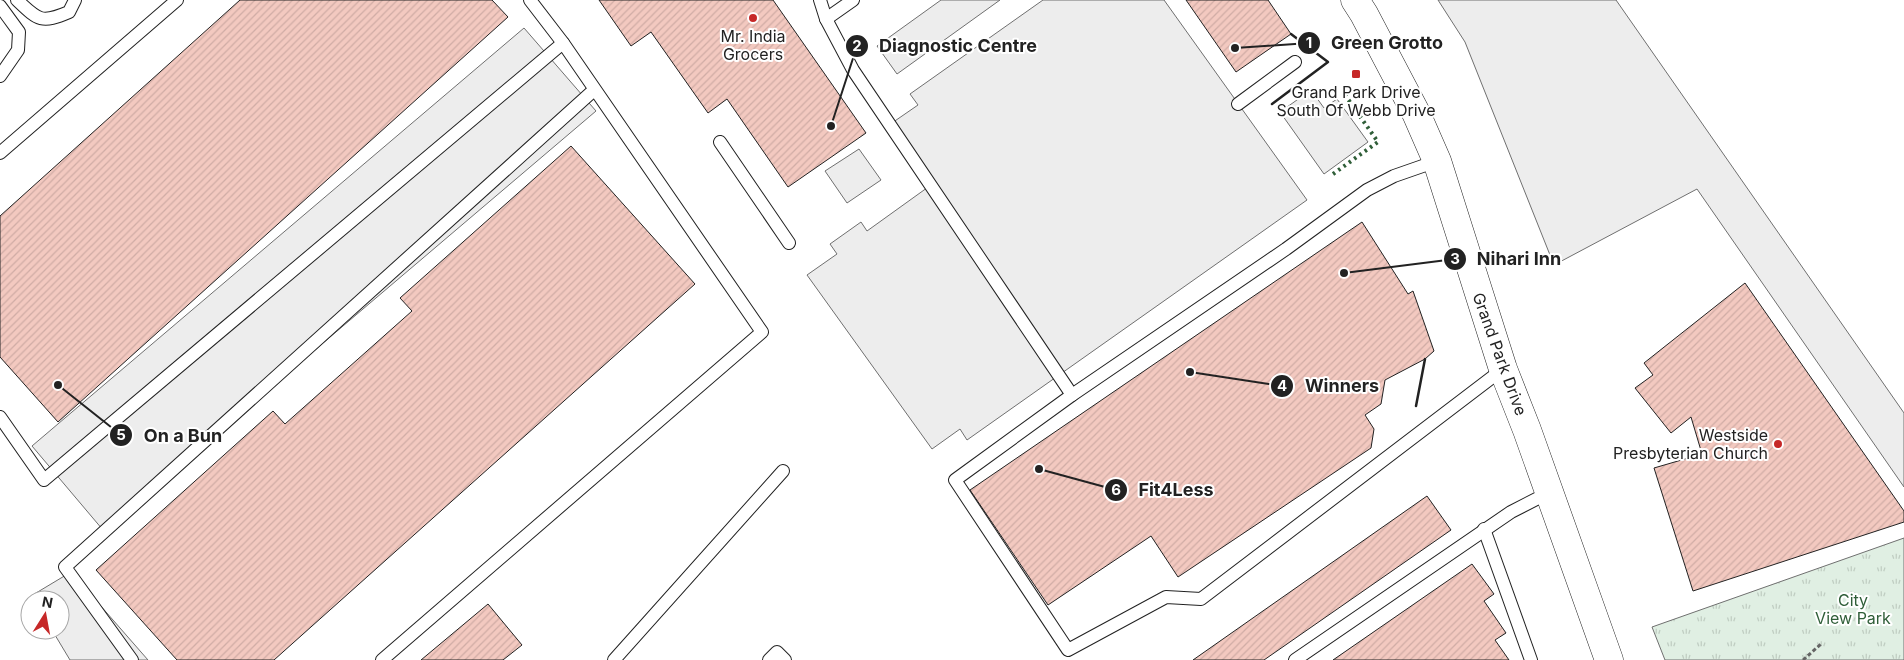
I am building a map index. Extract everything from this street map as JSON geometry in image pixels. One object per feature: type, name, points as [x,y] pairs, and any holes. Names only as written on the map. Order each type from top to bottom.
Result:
[{"type":"street","name":"Grand Park Drive","points":[[1355,0],[1416,113],[1437,162],[1503,370],[1550,492],[1610,660]]},
{"type":"lane","points":[[17,0],[40,19],[52,19],[69,12],[75,0]]},
{"type":"lane","points":[[0,153],[177,0]]},
{"type":"lane","points":[[382,660],[762,332],[563,43],[530,0]]},
{"type":"lane","points":[[820,0],[826,19],[853,70],[1072,395]]},
{"type":"lane","points":[[826,19],[853,0]]},
{"type":"lane","points":[[0,6],[19,32],[18,50],[0,76]]},
{"type":"lane","points":[[0,417],[44,480],[563,43]]},
{"type":"lane","points":[[1238,104],[1295,62]]},
{"type":"lane","points":[[132,660],[65,568],[594,90]]},
{"type":"lane","points":[[720,142],[789,243]]},
{"type":"lane","points":[[1437,162],[1394,176],[1367,190],[1286,249],[1072,395],[955,480],[1068,650],[1166,598],[1201,598],[1503,370]]},
{"type":"lane","points":[[614,660],[783,471]]},
{"type":"lane","points":[[1295,660],[1484,529],[1510,512],[1550,492]]},
{"type":"lane","points":[[1484,529],[1531,660]]},
{"type":"lane","points":[[770,660],[777,652],[785,660]]},
{"type":"path","points":[[1803,660],[1821,644]]},
{"type":"green space","name":"City View Park","points":[[1904,538],[1904,660],[1665,660],[1652,627]]},
{"type":"shaded area","points":[[941,0],[1000,0],[897,74],[877,46]]},
{"type":"shaded area","points":[[1043,0],[1164,0],[1307,200],[967,440],[960,429],[932,449],[807,275],[837,254],[830,244],[861,222],[867,231],[931,185],[889,125],[918,105],[910,94]]},
{"type":"shaded area","points":[[1438,0],[1616,0],[1904,413],[1904,487],[1697,189],[1554,265],[1465,42]]},
{"type":"shaded area","points":[[524,28],[596,111],[103,530],[32,446]]},
{"type":"shaded area","points":[[1311,90],[1324,108],[1337,99],[1368,142],[1324,174],[1280,112]]},
{"type":"shaded area","points":[[859,149],[881,180],[847,203],[825,171]]},
{"type":"shaded area","points":[[71,572],[148,660],[70,660],[58,640],[70,640],[70,590],[41,590]]},
{"type":"building","points":[[240,0],[492,0],[508,17],[58,422],[0,357],[0,216]]},
{"type":"building","points":[[599,0],[773,0],[866,133],[788,187],[727,99],[708,113],[651,32],[631,46]]},
{"type":"building","points":[[1186,0],[1268,0],[1291,34],[1236,72]]},
{"type":"building","points":[[571,146],[695,284],[274,660],[177,660],[96,570],[273,411],[285,424],[412,311],[400,298]]},
{"type":"building","points":[[1362,222],[1408,294],[1413,291],[1434,351],[1425,359],[1385,380],[1381,404],[1365,415],[1374,429],[1371,448],[1178,577],[1151,536],[1048,605],[970,490]]},
{"type":"building","name":"Westside Presbyterian Church","points":[[1745,283],[1904,511],[1904,522],[1693,591],[1654,468],[1702,454],[1691,417],[1671,433],[1635,388],[1653,375],[1644,363]]},
{"type":"building","points":[[1427,496],[1451,530],[1264,660],[1193,660]]},
{"type":"building","points":[[1472,564],[1494,594],[1484,601],[1506,633],[1495,640],[1509,660],[1333,660]]},
{"type":"building","points":[[488,604],[522,645],[503,660],[421,660]]},
{"type":"hedge","points":[[1333,174],[1378,142],[1343,92]]},
{"type":"wall","points":[[1272,104],[1328,62],[1291,34]]},
{"type":"wall","points":[[1416,406],[1425,359]]},
{"type":"place","name":"Mr. India Grocers","points":[[753,18]]},
{"type":"place","name":"Green Grotto","points":[[1235,48]]},
{"type":"place","name":"Grand Park Drive South Of Webb Drive","points":[[1356,74]]},
{"type":"place","name":"Diagnostic Centre","points":[[831,126]]},
{"type":"place","name":"Nihari Inn","points":[[1344,273]]},
{"type":"place","name":"Winners","points":[[1190,372]]},
{"type":"place","name":"On a Bun","points":[[58,385]]},
{"type":"place","name":"Westside Presbyterian Church","points":[[1778,444]]},
{"type":"place","name":"Fit4Less","points":[[1039,469]]}]
